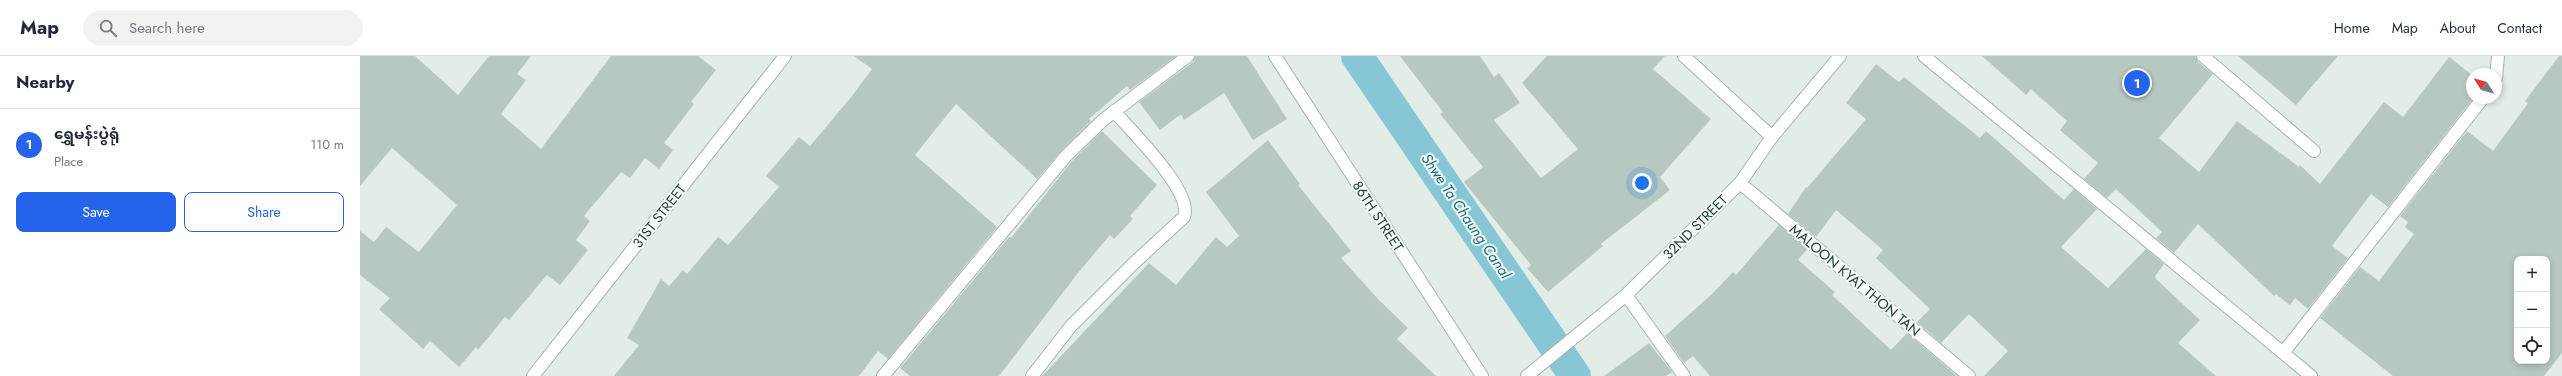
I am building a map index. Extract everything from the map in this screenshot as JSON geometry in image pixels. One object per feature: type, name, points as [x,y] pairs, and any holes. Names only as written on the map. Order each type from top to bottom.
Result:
[{"type":"street","name":"31ST STREET","points":[[533,376],[785,56]]},
{"type":"street","points":[[882,376],[1066,156],[1114,111],[1188,56]]},
{"type":"street","name":"86TH STREET","points":[[1275,56],[1482,376]]},
{"type":"street","points":[[1684,56],[1772,137]]},
{"type":"street","name":"32ND STREET","points":[[1526,376],[1561,350],[1626,296],[1740,183],[1772,137],[1840,56]]},
{"type":"street","points":[[1924,56],[2310,376]]},
{"type":"street","points":[[2203,56],[2314,151]]},
{"type":"street","points":[[2497,68],[2498,56]]},
{"type":"street","points":[[2283,353],[2478,104]]},
{"type":"street","points":[[1032,376],[1071,326],[1134,264],[1184,218],[1187,211],[1184,202],[1168,174],[1114,111]]},
{"type":"street","name":"MALOON KYAT THON TAN","points":[[1740,183],[1969,376]]},
{"type":"street","points":[[1626,296],[1684,376]]},
{"type":"building","points":[[360,56],[415,56],[458,95],[489,56],[531,56],[517,74],[526,80],[501,114],[541,149],[611,56],[698,56],[716,70],[691,102],[694,104],[664,143],[673,150],[659,169],[645,158],[630,178],[621,172],[584,216],[590,221],[576,240],[588,250],[560,285],[547,275],[509,320],[505,317],[478,350],[476,347],[459,367],[430,341],[423,349],[379,309],[390,298],[360,275],[360,231],[374,242],[386,227],[419,252],[457,205],[392,148],[360,186]]},
{"type":"building","points":[[854,56],[1176,56],[1130,90],[1127,86],[1089,119],[1091,121],[1061,151],[1037,179],[956,104],[915,155],[997,227],[888,359],[878,351],[859,376],[614,376],[639,345],[627,338],[661,279],[669,286],[683,270],[687,274],[718,237],[728,245],[779,187],[766,176],[799,137],[810,146],[852,96],[872,69]]},
{"type":"building","points":[[1195,56],[1247,56],[1287,119],[1253,140],[1224,93],[1184,120],[1181,114],[1160,130],[1139,102],[1193,62]]},
{"type":"building","points":[[1400,56],[1480,56],[1494,77],[1499,73],[1520,103],[1494,120],[1541,178],[1578,149],[1522,83],[1547,56],[1665,56],[1653,69],[1711,119],[1660,177],[1670,190],[1601,244],[1603,246],[1548,292],[1527,268],[1531,265],[1464,182],[1483,167],[1440,114],[1443,112]]},
{"type":"building","points":[[1982,56],[2196,56],[2198,62],[2213,74],[2159,138],[2199,172],[2237,121],[2299,167],[2300,165],[2320,184],[2384,102],[2403,117],[2449,57],[2466,70],[2466,104],[2469,104],[2388,207],[2371,194],[2332,246],[2348,258],[2308,309],[2295,298],[2290,305],[2276,294],[2274,296],[2198,224],[2174,253],[2156,238],[2162,232],[2116,189],[2107,198],[2084,179],[2098,163],[2060,130],[2067,121],[2031,89],[2026,95]]},
{"type":"building","points":[[2238,56],[2338,56],[2296,105]]},
{"type":"building","points":[[2559,56],[2562,56],[2562,353],[2544,376],[2393,376],[2320,318],[2360,267],[2379,281],[2414,234],[2405,227],[2408,222],[2400,216],[2467,131],[2493,151],[2528,103],[2525,101]]},
{"type":"building","points":[[1876,64],[1899,82],[1904,77],[1980,138],[1986,131],[2064,200],[2074,189],[2097,209],[2061,247],[2108,288],[2146,249],[2164,264],[2155,276],[2156,279],[2200,320],[2178,343],[2216,376],[1984,376],[2008,351],[1969,314],[1941,343],[1917,322],[1930,309],[1876,258],[1883,250],[1836,210],[1816,237],[1788,214],[1806,187],[1807,188],[1866,119],[1846,103]]},
{"type":"building","points":[[1102,131],[1157,185],[1130,216],[1133,219],[1114,239],[1110,235],[1078,273],[999,376],[910,376],[900,368],[1009,237],[1011,238],[1072,161]]},
{"type":"building","points":[[1268,140],[1300,184],[1298,185],[1351,251],[1341,258],[1378,299],[1408,328],[1397,339],[1436,376],[1042,376],[1149,263],[1176,285],[1216,237],[1227,247],[1239,236],[1206,192]]},
{"type":"building","points":[[1779,225],[1807,249],[1798,260],[1835,292],[1832,295],[1891,350],[1907,333],[1957,376],[1710,376],[1693,356],[1684,363],[1665,336],[1712,294],[1733,272],[1736,275]]},
{"type":"building","points":[[1649,343],[1672,372],[1666,376],[1604,376]]},
{"type":"waterway","name":"Shwe Ta Chaung Canal","points":[[1357,56],[1575,376]]},
{"type":"place","name":"ရွှေမန်းပွဲရုံ","points":[[2137,83]]}]
